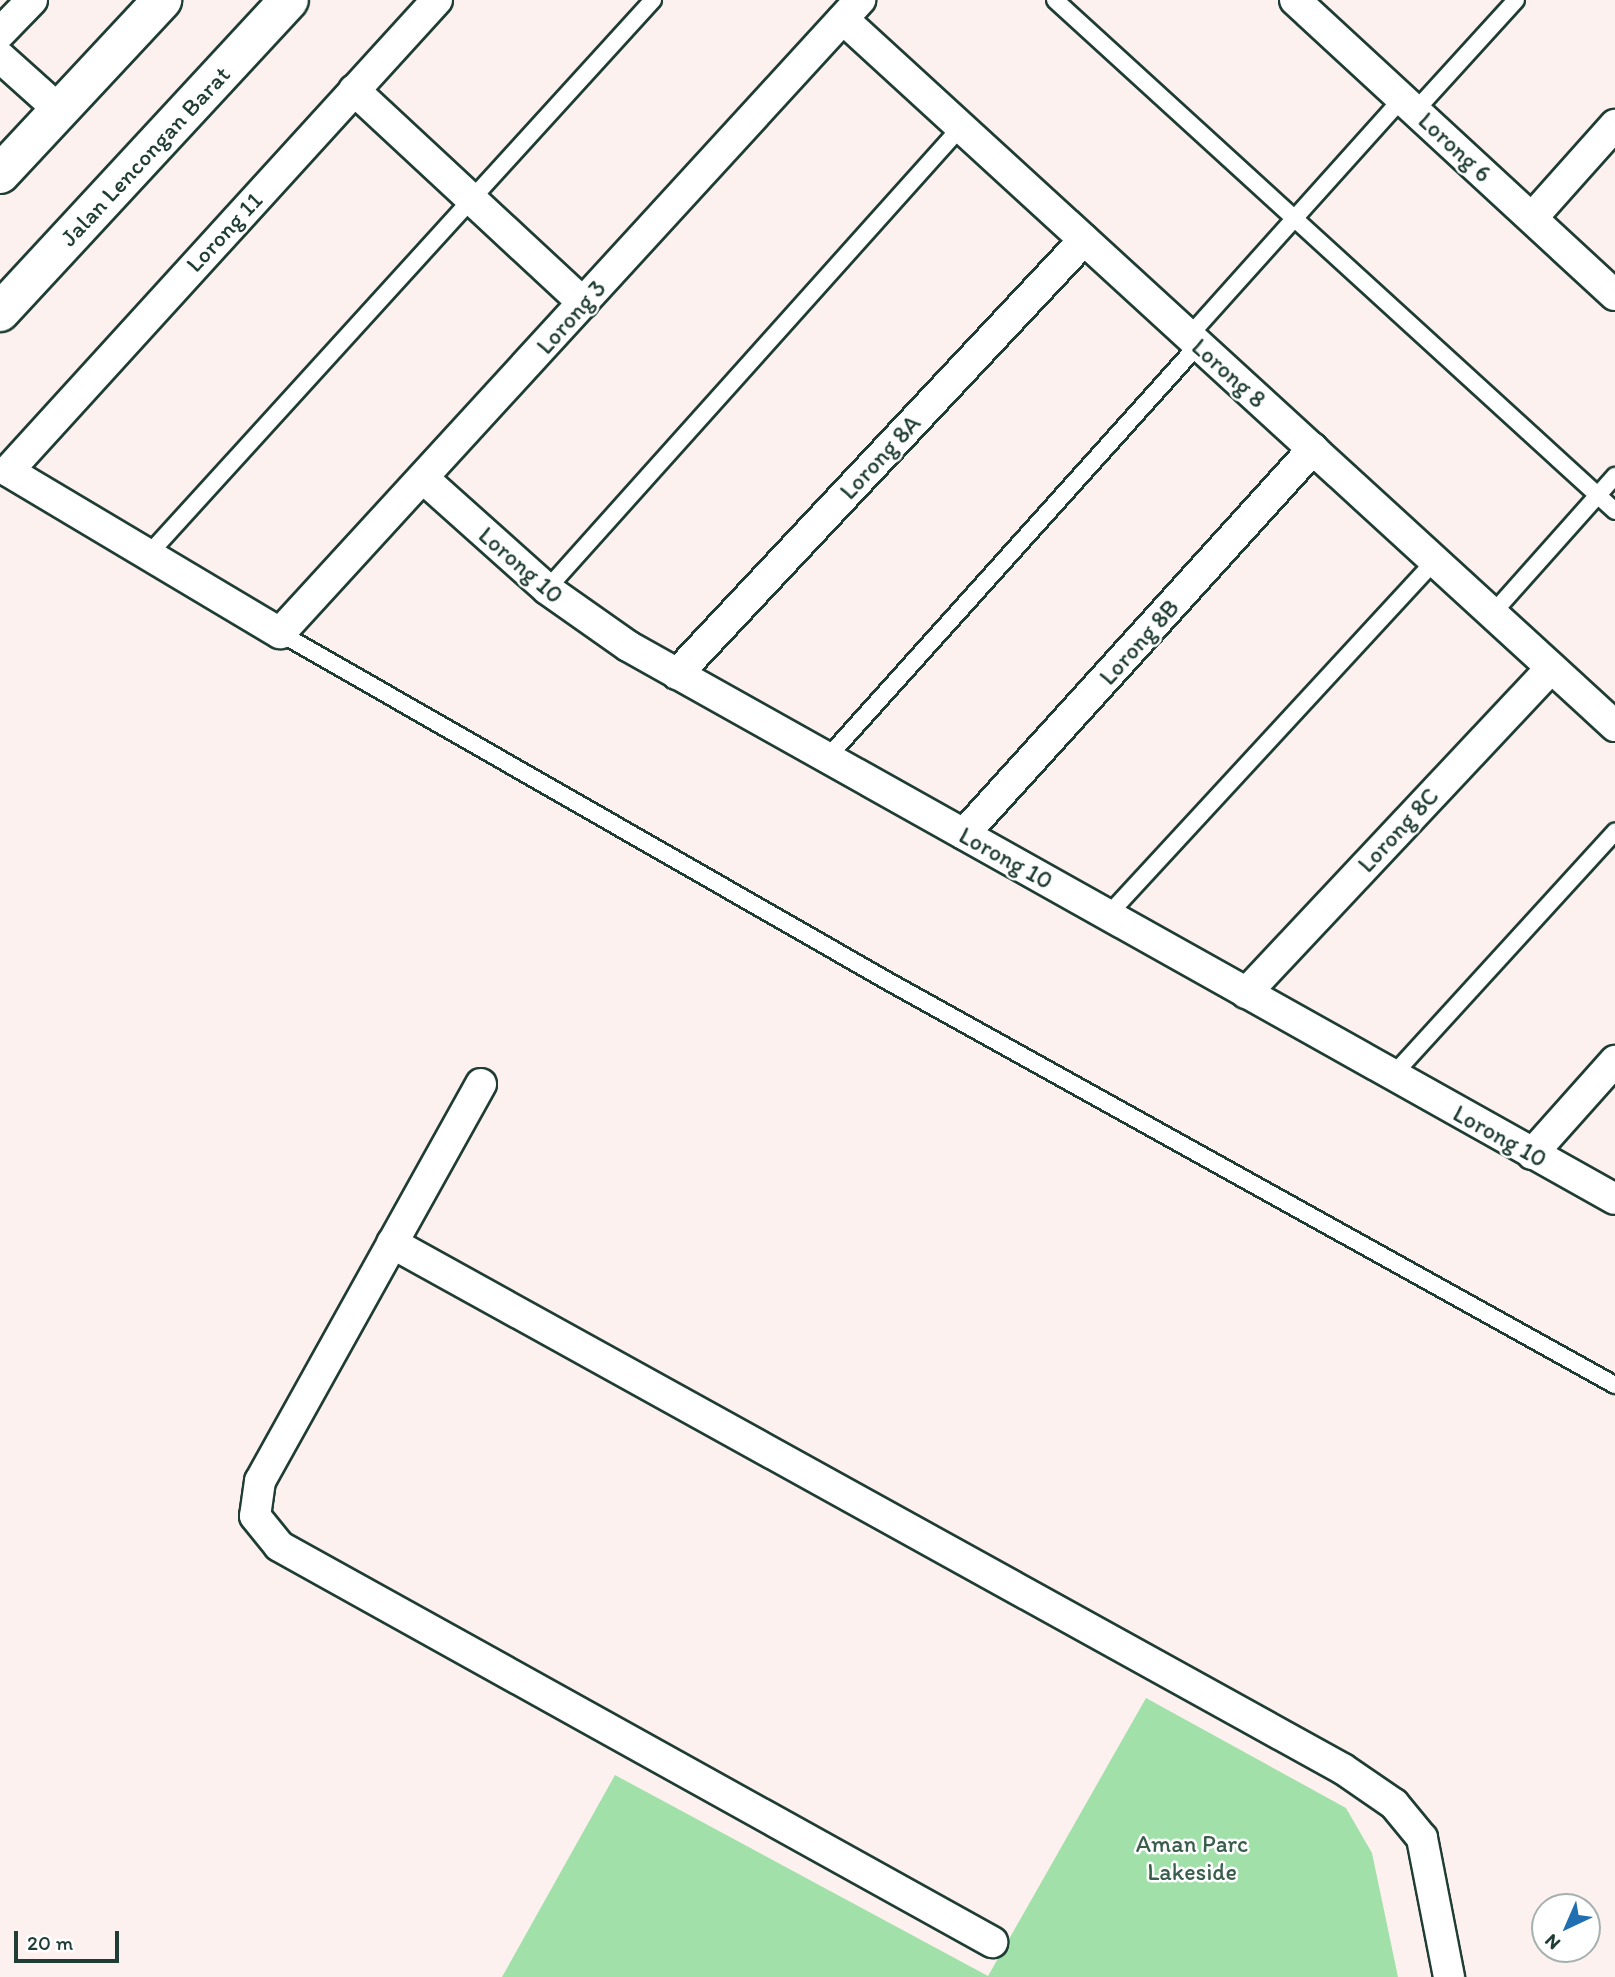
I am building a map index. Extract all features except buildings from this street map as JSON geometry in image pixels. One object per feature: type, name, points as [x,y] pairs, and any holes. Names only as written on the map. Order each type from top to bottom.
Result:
[{"type":"highway","points":[[0,174],[162,0]]},
{"type":"highway","name":"Jalan Lencongan Barat","points":[[0,312],[289,0]]},
{"type":"street","name":"Lorong 11","points":[[147,556],[12,478],[11,463],[437,0]]},
{"type":"street","name":"Lorong 6","points":[[1295,0],[1615,295]]},
{"type":"street","points":[[0,33],[29,1]]},
{"type":"street","name":"Lorong 8","points":[[852,10],[961,127],[1615,726]]},
{"type":"street","name":"Lorong 3","points":[[280,633],[852,10]]},
{"type":"street","points":[[0,57],[59,110]]},
{"type":"street","points":[[354,90],[583,303]]},
{"type":"street","points":[[1532,218],[1615,125]]},
{"type":"street","name":"Lorong 8A","points":[[677,674],[1084,240]]},
{"type":"street","name":"Lorong 8B","points":[[964,834],[1313,449]]},
{"type":"street","name":"Lorong 10","points":[[424,478],[547,589],[677,674],[1615,1199]]},
{"type":"street","points":[[147,556],[280,633]]},
{"type":"street","name":"Lorong 8C","points":[[1246,993],[1551,668]]},
{"type":"street","points":[[1532,1154],[1615,1061]]},
{"type":"street","points":[[481,1084],[260,1481],[254,1516],[279,1546],[992,1942]]},
{"type":"street","points":[[392,1243],[1343,1769],[1394,1804],[1422,1838],[1449,1977]]},
{"type":"lane","points":[[147,556],[653,0]]},
{"type":"lane","points":[[1055,0],[1615,511]]},
{"type":"lane","points":[[827,758],[1194,340],[1296,219],[1516,0]]},
{"type":"lane","points":[[547,589],[961,127]]},
{"type":"lane","points":[[1492,614],[1615,476]]},
{"type":"lane","points":[[1108,915],[1435,561]]},
{"type":"lane","points":[[280,633],[893,985],[1615,1384]]},
{"type":"lane","points":[[1392,1076],[1615,832]]},
{"type":"green space","name":"Aman Parc Lakeside","points":[[1146,1698],[1346,1808],[1372,1853],[1398,1977],[502,1977],[615,1775],[988,1976]]}]
